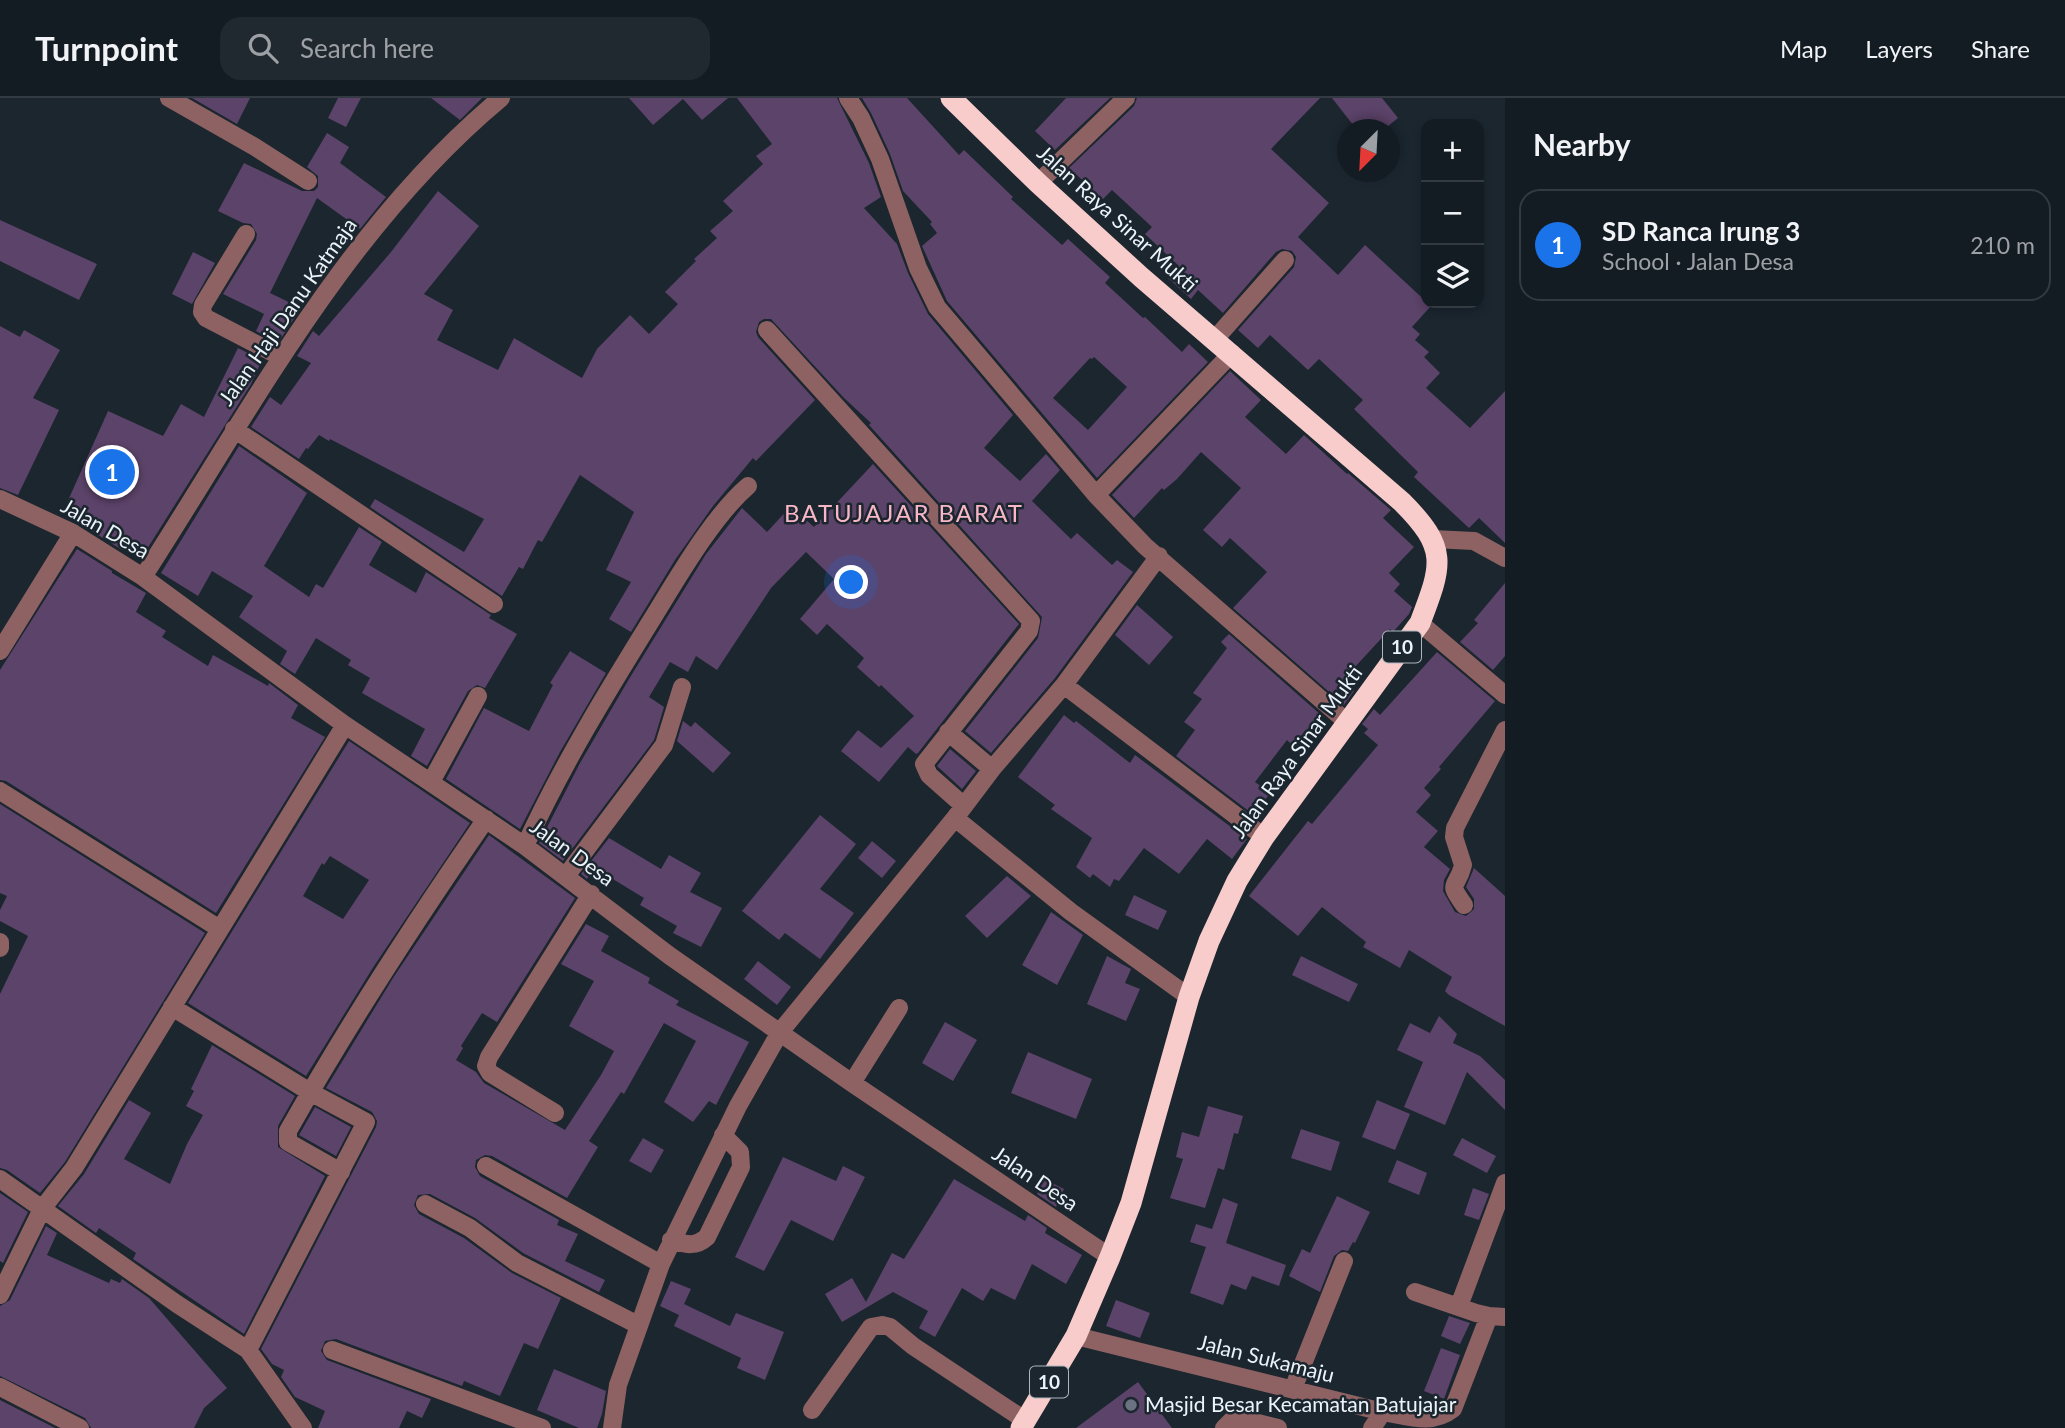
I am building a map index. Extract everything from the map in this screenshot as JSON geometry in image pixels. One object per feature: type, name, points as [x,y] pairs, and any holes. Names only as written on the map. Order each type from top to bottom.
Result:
[{"type":"highway","name":"Jalan Raya Sinar Mukti","points":[[951,98],[1038,183],[1142,277],[1402,502],[1433,539],[1438,561],[1432,596],[1420,623],[1264,837],[1231,893],[1209,941],[1189,997],[1131,1203],[1076,1336]]},
{"type":"highway","name":"10","points":[[1024,1425],[1076,1336]]},
{"type":"street","points":[[169,98],[256,147],[308,181]]},
{"type":"street","name":"Jalan Haji Danu Katmaja","points":[[143,577],[234,429],[345,264],[466,127],[501,98]]},
{"type":"street","points":[[848,98],[861,118],[880,159],[918,268],[937,307],[1096,495],[1145,546],[1348,723]]},
{"type":"street","points":[[1038,183],[1126,98]]},
{"type":"street","points":[[246,234],[202,312],[206,318],[281,357]]},
{"type":"street","points":[[1216,339],[1285,260]]},
{"type":"street","points":[[766,330],[1031,621],[1029,631],[924,764],[925,770],[960,812],[1071,912],[1189,997]]},
{"type":"street","points":[[1096,495],[1232,353]]},
{"type":"street","points":[[234,429],[494,604]]},
{"type":"street","points":[[525,846],[544,803],[583,730],[673,584],[733,499],[748,486]]},
{"type":"street","name":"Jalan Desa","points":[[0,499],[73,533],[143,577],[345,725],[525,846],[670,956],[1110,1257]]},
{"type":"street","points":[[0,651],[73,533]]},
{"type":"street","points":[[1433,539],[1474,541],[1505,558]]},
{"type":"street","points":[[612,1428],[618,1385],[671,1240],[723,1135],[780,1032],[992,769],[1064,685],[1158,556]]},
{"type":"street","points":[[1420,623],[1505,695]]},
{"type":"street","points":[[1064,685],[1264,837]]},
{"type":"street","points":[[566,876],[664,746],[682,687]]},
{"type":"street","points":[[431,782],[478,696]]},
{"type":"street","points":[[0,1295],[42,1209],[74,1168],[345,725]]},
{"type":"street","points":[[1465,905],[1453,890],[1463,865],[1454,837],[1455,828],[1505,730]]},
{"type":"street","points":[[948,732],[992,769]]},
{"type":"street","points":[[0,792],[220,929]]},
{"type":"street","points":[[341,1172],[288,1142],[288,1130],[412,926],[485,818]]},
{"type":"street","points":[[555,1113],[490,1073],[486,1066],[489,1057],[591,894]]},
{"type":"street","points":[[0,942],[0,948]]},
{"type":"street","points":[[172,1007],[310,1092],[366,1122],[248,1350]]},
{"type":"street","points":[[852,1083],[899,1008]]},
{"type":"street","points":[[671,1240],[691,1245],[707,1237],[741,1167],[740,1152],[723,1135]]},
{"type":"street","points":[[486,1166],[661,1264]]},
{"type":"street","points":[[0,1179],[177,1304],[248,1350],[303,1428]]},
{"type":"street","points":[[1459,1306],[1505,1183]]},
{"type":"street","points":[[425,1204],[470,1228],[517,1263],[638,1325]]},
{"type":"street","points":[[1293,1389],[1344,1261]]},
{"type":"street","points":[[1415,1292],[1497,1316]]},
{"type":"street","name":"Jalan Sukamaju","points":[[1076,1336],[1382,1412],[1430,1420],[1443,1417],[1453,1409],[1497,1316]]},
{"type":"street","points":[[812,1410],[871,1327],[882,1325],[890,1328],[1024,1425]]},
{"type":"street","points":[[332,1350],[542,1428]]},
{"type":"street","points":[[0,1387],[80,1428]]},
{"type":"street","points":[[1372,1428],[1382,1412]]},
{"type":"street","points":[[1224,1428],[1233,1419],[1278,1428]]},
{"type":"building","points":[[192,98],[250,98],[237,124]]},
{"type":"building","points":[[338,98],[361,98],[346,127],[328,118]]},
{"type":"building","points":[[431,98],[482,98],[460,120]]},
{"type":"building","points":[[629,98],[728,98],[702,120],[683,99],[653,125]]},
{"type":"building","points":[[737,98],[837,98],[869,163],[881,197],[864,208],[897,244],[928,314],[1013,415],[984,448],[1020,481],[1046,454],[1060,470],[1032,501],[1071,539],[1077,533],[1112,565],[1117,560],[1133,572],[1055,678],[991,753],[965,731],[1038,638],[1042,617],[869,425],[871,423],[844,398],[771,319],[759,322],[756,332],[758,337],[815,400],[756,461],[753,458],[713,506],[675,560],[631,632],[609,619],[631,582],[606,570],[634,512],[580,475],[542,542],[538,540],[523,569],[519,567],[502,596],[370,507],[375,499],[464,552],[484,519],[330,439],[329,441],[319,435],[299,459],[251,427],[270,397],[281,405],[311,363],[297,356],[313,331],[319,336],[391,252],[438,191],[479,226],[424,294],[453,310],[437,340],[498,370],[514,338],[582,378],[597,349],[630,315],[649,334],[678,304],[665,292],[717,238],[710,231],[733,211],[723,201],[763,164],[756,156],[772,144]]},
{"type":"building","points":[[862,98],[907,98],[959,155],[964,150],[1013,197],[1011,199],[1062,245],[1068,239],[1110,277],[1105,283],[1143,318],[1182,352],[1189,344],[1208,362],[1097,478],[947,301],[922,246],[937,233],[930,224],[932,222],[903,191],[871,113]],"holes":[[[1094,357],[1127,387],[1088,430],[1053,398],[1090,358]]]},
{"type":"building","points":[[1066,98],[1110,98],[1055,150],[1035,131]]},
{"type":"building","points":[[1137,98],[1320,98],[1271,149],[1329,203],[1298,237],[1338,275],[1365,245],[1421,297],[1421,308],[1429,308],[1412,327],[1420,334],[1415,340],[1429,352],[1424,357],[1440,373],[1426,388],[1470,428],[1505,391],[1505,543],[1479,518],[1469,528],[1414,477],[1418,472],[1354,409],[1363,400],[1319,359],[1308,370],[1270,335],[1258,348],[1238,330],[1294,267],[1296,257],[1292,251],[1282,249],[1276,252],[1223,313],[1198,290],[1191,299],[1168,278],[1179,266],[1145,234],[1152,227],[1112,190],[1103,199],[1069,168],[1134,106]]},
{"type":"building","points":[[1332,98],[1382,98],[1398,118],[1397,119],[1348,119]]},
{"type":"building","points":[[327,133],[349,147],[340,163],[386,197],[360,229],[317,198],[270,293],[301,308],[278,343],[256,331],[264,314],[223,294],[257,234],[251,224],[218,211],[244,163],[302,191],[314,191],[318,187],[318,176],[307,167]]},
{"type":"building","points":[[0,220],[97,264],[79,300],[0,261]]},
{"type":"building","points":[[193,252],[215,263],[192,304],[172,294]]},
{"type":"building","points":[[0,326],[20,337],[24,330],[60,350],[33,398],[59,410],[18,495],[0,488]]},
{"type":"building","points":[[238,348],[262,360],[251,384],[147,549],[127,538],[122,550],[87,528],[93,517],[66,505],[108,411],[163,436],[181,404],[204,417]]},
{"type":"building","points":[[1230,371],[1261,400],[1245,417],[1286,454],[1304,435],[1391,510],[1383,518],[1414,547],[1389,573],[1400,584],[1394,591],[1412,607],[1409,614],[1393,632],[1390,629],[1343,680],[1354,691],[1344,705],[1233,608],[1267,572],[1230,538],[1222,547],[1203,530],[1241,488],[1201,452],[1177,479],[1164,490],[1162,488],[1134,518],[1112,495]]},
{"type":"building","points":[[239,446],[307,493],[264,566],[309,597],[316,584],[323,588],[359,527],[382,542],[369,565],[416,593],[426,572],[491,615],[489,618],[517,634],[485,688],[477,685],[468,691],[427,766],[411,756],[425,729],[362,693],[370,678],[348,665],[351,660],[316,638],[295,674],[280,664],[287,651],[239,617],[253,596],[212,571],[198,596],[161,573]]},
{"type":"building","points":[[873,464],[1019,624],[918,753],[908,747],[879,782],[841,751],[858,730],[881,748],[914,716],[857,667],[864,658],[827,624],[817,635],[800,619],[834,579],[806,552],[771,588],[717,670],[696,656],[688,672],[670,662],[649,697],[664,707],[654,740],[563,861],[539,843],[580,763],[629,679],[706,554],[742,508],[767,532],[791,506],[814,527]]},
{"type":"building","points":[[77,549],[146,593],[136,612],[166,631],[162,637],[208,666],[213,655],[268,686],[269,683],[298,705],[291,718],[325,737],[216,913],[6,781],[0,780],[0,670]]},
{"type":"building","points":[[1505,583],[1505,656],[1493,670],[1460,642],[1478,623],[1474,620]]},
{"type":"building","points":[[1137,605],[1173,637],[1149,665],[1115,635]]},
{"type":"building","points":[[1229,634],[1321,715],[1292,745],[1287,740],[1255,782],[1270,793],[1254,815],[1176,756],[1195,730],[1184,722],[1202,699],[1193,693],[1227,648],[1221,642]]},
{"type":"building","points":[[570,651],[606,673],[560,752],[520,829],[446,779],[484,708],[529,731],[553,685],[550,683]]},
{"type":"building","points":[[1437,652],[1495,701],[1424,788],[1431,795],[1416,812],[1438,831],[1424,847],[1450,869],[1444,880],[1443,891],[1455,912],[1466,916],[1474,909],[1474,899],[1466,887],[1474,868],[1505,896],[1505,1026],[1449,995],[1445,991],[1452,977],[1409,950],[1400,968],[1363,947],[1366,942],[1322,907],[1298,936],[1249,896],[1308,821],[1312,824],[1378,745],[1364,733],[1368,729],[1362,724],[1374,709],[1380,715]]},
{"type":"building","points":[[1064,715],[1074,723],[1076,721],[1130,763],[1135,755],[1247,839],[1232,859],[1207,839],[1179,874],[1144,848],[1119,881],[1114,879],[1110,887],[1093,874],[1090,878],[1076,867],[1092,838],[1051,809],[1055,805],[1018,777]]},
{"type":"building","points":[[683,721],[691,727],[695,722],[731,753],[713,773],[677,741]]},
{"type":"building","points":[[349,741],[470,823],[374,966],[306,1076],[188,1003]],"holes":[[[330,856],[369,880],[343,919],[303,896],[322,863],[324,865]]]},
{"type":"building","points":[[950,749],[976,771],[962,789],[937,766]]},
{"type":"building","points":[[0,804],[205,933],[65,1162],[40,1193],[0,1168],[0,994],[28,936],[0,921],[0,910],[7,896],[0,893]]},
{"type":"building","points":[[820,815],[856,844],[820,889],[854,913],[820,959],[785,933],[779,940],[742,911]]},
{"type":"building","points":[[489,835],[575,898],[497,1022],[482,1013],[461,1046],[463,1048],[456,1060],[476,1072],[484,1083],[565,1130],[601,1075],[614,1051],[569,1026],[594,981],[561,964],[586,924],[609,936],[601,951],[650,978],[648,983],[679,1001],[676,1005],[749,1042],[716,1105],[709,1101],[693,1122],[664,1102],[696,1041],[664,1023],[624,1094],[621,1092],[589,1141],[598,1147],[567,1198],[492,1156],[485,1155],[476,1160],[475,1167],[480,1176],[559,1220],[557,1225],[578,1234],[565,1261],[605,1280],[599,1292],[523,1253],[475,1218],[430,1194],[418,1195],[414,1205],[419,1214],[464,1238],[512,1273],[561,1298],[538,1349],[524,1343],[500,1396],[464,1381],[462,1386],[336,1339],[325,1341],[321,1351],[327,1360],[431,1399],[422,1418],[407,1411],[399,1428],[318,1428],[325,1411],[295,1397],[281,1377],[284,1370],[272,1364],[261,1349],[376,1127],[377,1121],[372,1112],[326,1088],[393,978]]},
{"type":"building","points":[[609,838],[661,869],[669,855],[701,873],[690,892],[722,908],[701,947],[673,933],[677,926],[640,905],[644,898],[593,867],[587,879],[581,874]]},
{"type":"building","points":[[872,841],[896,861],[882,878],[858,858]]},
{"type":"building","points":[[1007,876],[1031,896],[987,938],[965,916]]},
{"type":"building","points":[[1134,895],[1167,911],[1158,930],[1125,915]]},
{"type":"building","points":[[1051,912],[1083,935],[1057,985],[1022,965]]},
{"type":"building","points":[[1107,956],[1131,969],[1125,983],[1140,989],[1126,1021],[1087,1004]]},
{"type":"building","points":[[1301,956],[1358,984],[1349,1002],[1292,975]]},
{"type":"building","points":[[758,961],[791,987],[777,1005],[744,979]]},
{"type":"building","points":[[1439,1016],[1457,1034],[1453,1043],[1480,1056],[1505,1080],[1505,1110],[1467,1072],[1445,1125],[1404,1107],[1423,1062],[1397,1050],[1410,1023],[1430,1033]]},
{"type":"building","points":[[945,1022],[977,1040],[953,1081],[922,1063]]},
{"type":"building","points":[[212,1045],[295,1096],[278,1126],[278,1147],[325,1176],[244,1334],[133,1259],[136,1253],[99,1228],[96,1233],[58,1206],[84,1174],[129,1100],[151,1113],[124,1159],[170,1184],[203,1115],[186,1106]]},
{"type":"building","points":[[1028,1052],[1092,1079],[1076,1119],[1011,1093]]},
{"type":"building","points":[[1377,1100],[1410,1114],[1395,1150],[1362,1137]]},
{"type":"building","points":[[1208,1106],[1243,1116],[1238,1134],[1234,1133],[1224,1170],[1218,1168],[1205,1208],[1170,1198],[1183,1159],[1176,1157],[1182,1132],[1199,1137]]},
{"type":"building","points":[[315,1107],[351,1127],[336,1156],[299,1135]]},
{"type":"building","points":[[1301,1129],[1340,1142],[1331,1171],[1291,1158]]},
{"type":"building","points":[[643,1138],[664,1150],[651,1173],[629,1161]]},
{"type":"building","points":[[1462,1138],[1496,1156],[1487,1173],[1453,1155]]},
{"type":"building","points":[[783,1157],[836,1181],[843,1166],[865,1177],[833,1241],[791,1220],[764,1271],[735,1257]]},
{"type":"building","points":[[1397,1160],[1427,1173],[1419,1195],[1388,1182]]},
{"type":"building","points":[[954,1179],[1025,1221],[1028,1215],[1047,1228],[1045,1233],[1082,1255],[1066,1284],[1032,1264],[1015,1300],[991,1288],[983,1301],[962,1288],[935,1337],[919,1328],[928,1311],[893,1292],[842,1322],[825,1294],[852,1278],[866,1302],[892,1253],[904,1259]]},
{"type":"building","points":[[1044,1179],[1064,1189],[1056,1207],[1037,1194]]},
{"type":"building","points":[[1473,1188],[1489,1194],[1479,1220],[1464,1215]]},
{"type":"building","points":[[0,1193],[28,1212],[3,1263],[0,1261]]},
{"type":"building","points":[[1337,1196],[1370,1212],[1355,1243],[1353,1242],[1348,1251],[1342,1250],[1334,1256],[1320,1292],[1289,1276],[1302,1249],[1310,1253]]},
{"type":"building","points":[[1223,1198],[1238,1204],[1226,1243],[1286,1265],[1279,1286],[1252,1276],[1246,1290],[1231,1284],[1223,1305],[1190,1293],[1206,1247],[1190,1242],[1196,1224],[1212,1229]]},
{"type":"building","points":[[46,1226],[57,1233],[47,1255],[109,1283],[111,1279],[120,1283],[122,1279],[149,1298],[227,1388],[204,1408],[194,1428],[91,1428],[85,1418],[0,1376],[0,1306],[10,1300]]},
{"type":"building","points":[[671,1281],[691,1289],[679,1315],[660,1306]]},
{"type":"building","points":[[1116,1300],[1150,1313],[1140,1338],[1106,1326]]},
{"type":"building","points":[[684,1304],[730,1326],[736,1313],[784,1332],[765,1380],[737,1368],[741,1358],[674,1326]]},
{"type":"building","points":[[1449,1316],[1470,1323],[1460,1344],[1441,1336]]},
{"type":"building","points":[[1441,1348],[1460,1355],[1444,1399],[1424,1391]]},
{"type":"building","points":[[554,1369],[606,1391],[597,1428],[579,1428],[537,1410]]},
{"type":"building","name":"Masjid Besar Kecamatan Batujajar","points":[[1138,1382],[1172,1428],[1076,1428]]},
{"type":"building","points":[[0,1400],[55,1428],[0,1428]]},
{"type":"place","name":"SD Ranca Irung 3","points":[[112,472]]},
{"type":"place","name":"Masjid Besar Kecamatan Batujajar","points":[[1131,1405]]},
{"type":"district","name":"BATUJAJAR BARAT","points":[[904,514]]}]
